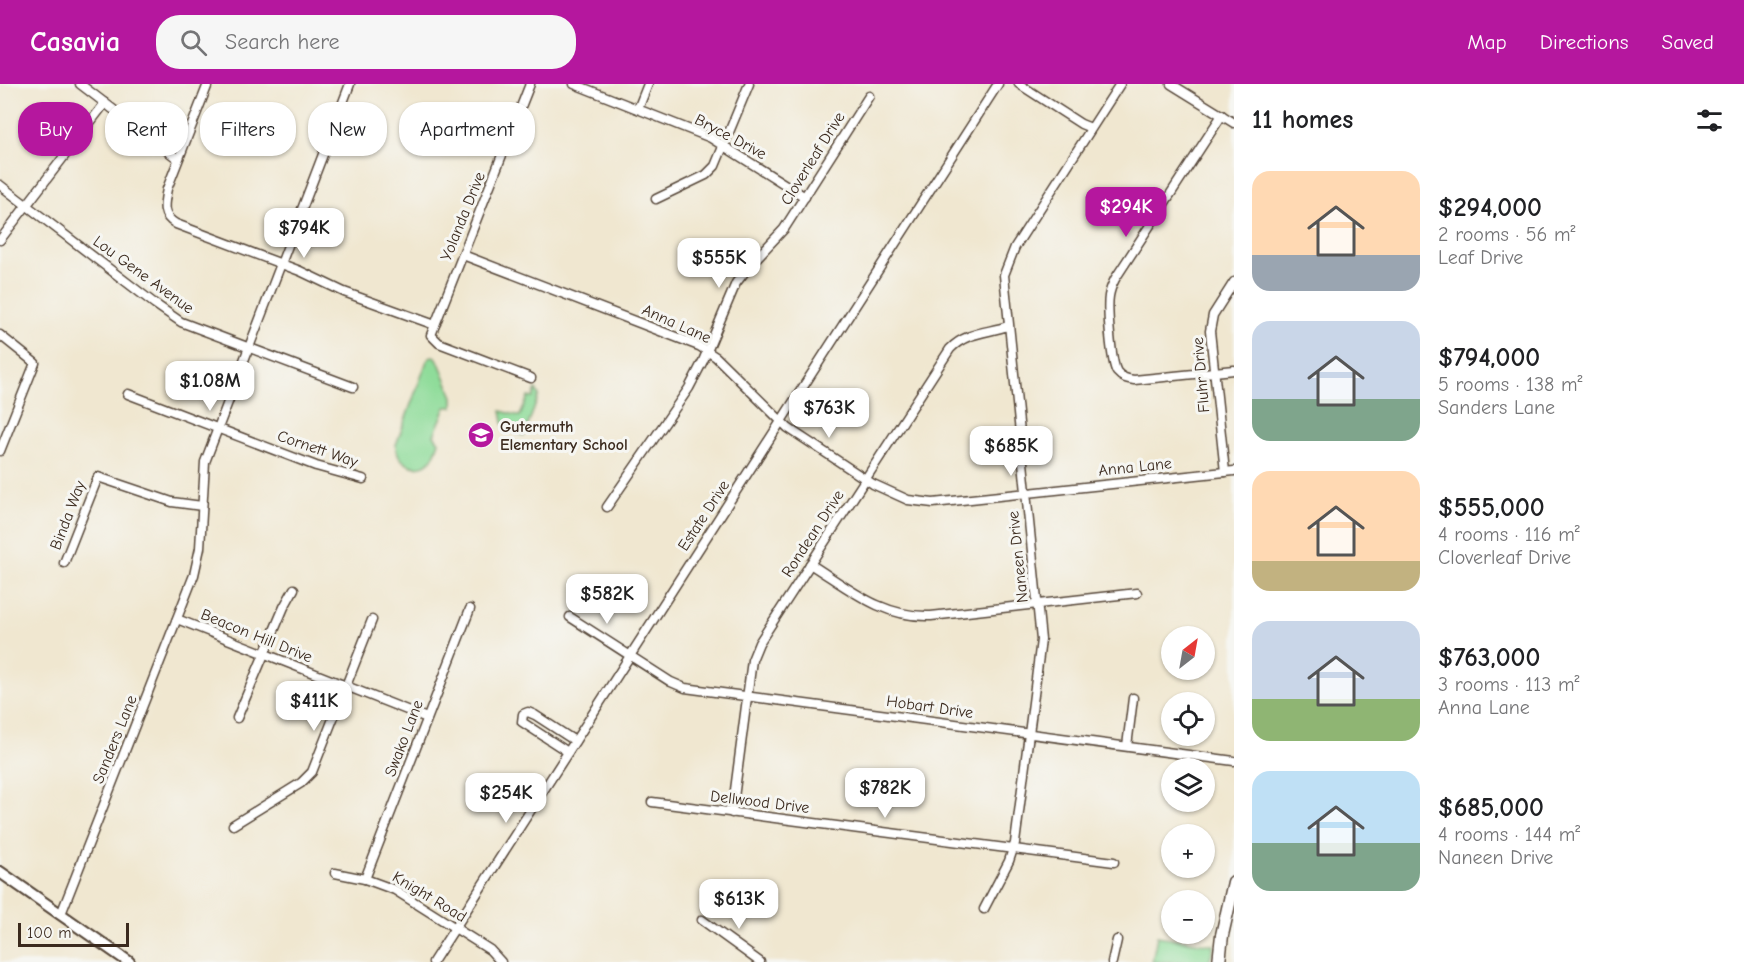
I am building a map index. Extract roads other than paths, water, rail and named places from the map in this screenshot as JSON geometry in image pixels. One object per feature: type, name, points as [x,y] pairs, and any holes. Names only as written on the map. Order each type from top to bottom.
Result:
[{"type":"main road","points":[[1223,945],[1222,935],[1234,882]]},
{"type":"main road","points":[[1219,962],[1234,912]]},
{"type":"street","points":[[0,240],[105,104],[80,84]]},
{"type":"street","points":[[207,84],[167,189],[163,206],[168,219],[176,225],[300,271],[344,292],[435,325],[431,335],[439,343],[531,378]]},
{"type":"street","name":"Sanders Lane","points":[[61,914],[194,575],[200,548],[205,462],[350,84]]},
{"type":"street","name":"Yolanda Drive","points":[[435,325],[530,84]]},
{"type":"street","name":"Bryce Drive","points":[[574,84],[711,138],[806,197]]},
{"type":"street","points":[[638,109],[648,84]]},
{"type":"street","points":[[656,200],[706,175],[715,166],[749,84]]},
{"type":"street","name":"Estate Drive","points":[[433,962],[998,84]]},
{"type":"street","points":[[1019,84],[1081,124],[1091,128]]},
{"type":"street","name":"Naneen Drive","points":[[984,909],[1014,849],[1041,645],[1004,275],[1009,257],[1120,84]]},
{"type":"street","points":[[1171,84],[1234,123]]},
{"type":"street","name":"Cloverleaf Drive","points":[[607,507],[679,403],[707,352],[736,283],[784,229],[869,96]]},
{"type":"street","points":[[1222,115],[1110,290],[1109,322],[1114,362],[1119,374],[1128,379],[1234,370]]},
{"type":"street","points":[[174,156],[178,159]]},
{"type":"street","name":"Lou Gene Avenue","points":[[0,184],[181,322],[353,387]]},
{"type":"street","name":"Anna Lane","points":[[463,255],[685,340],[707,352],[729,370],[781,422],[891,494],[916,502],[952,501],[1229,472]]},
{"type":"street","name":"Fluhr Drive","points":[[1229,472],[1214,372],[1211,322],[1234,282]]},
{"type":"street","name":"Rondean Drive","points":[[732,813],[752,660],[756,649],[950,349],[957,341],[972,334],[1008,326]]},
{"type":"street","points":[[0,335],[35,363],[0,452]]},
{"type":"street","name":"Cornett Way","points":[[128,394],[316,466],[363,479]]},
{"type":"street","name":"Binda Way","points":[[64,563],[98,477],[172,502],[202,506]]},
{"type":"street","points":[[810,564],[877,606],[904,615],[931,616],[1137,593]]},
{"type":"street","points":[[237,718],[284,607],[294,589]]},
{"type":"street","name":"Swako Lane","points":[[365,879],[470,609]]},
{"type":"street","name":"Hobart Drive","points":[[570,617],[671,682],[685,688],[1234,761]]},
{"type":"street","name":"Beacon Hill Drive","points":[[177,619],[427,718]]},
{"type":"street","points":[[233,825],[302,783],[309,776],[315,766],[372,620]]},
{"type":"street","points":[[1127,747],[1133,698]]},
{"type":"street","points":[[568,752],[522,722],[523,714],[528,712],[535,715],[574,741]]},
{"type":"street","name":"Dellwood Drive","points":[[652,802],[1114,862]]},
{"type":"street","points":[[0,872],[129,962]]},
{"type":"street","name":"Knight Road","points":[[335,873],[365,879],[395,890],[490,950],[501,962]]},
{"type":"street","points":[[702,920],[760,962]]},
{"type":"street","points":[[1112,962],[1117,939]]},
{"type":"place","name":"Gutermuth Elementary School","points":[[481,435]]}]
